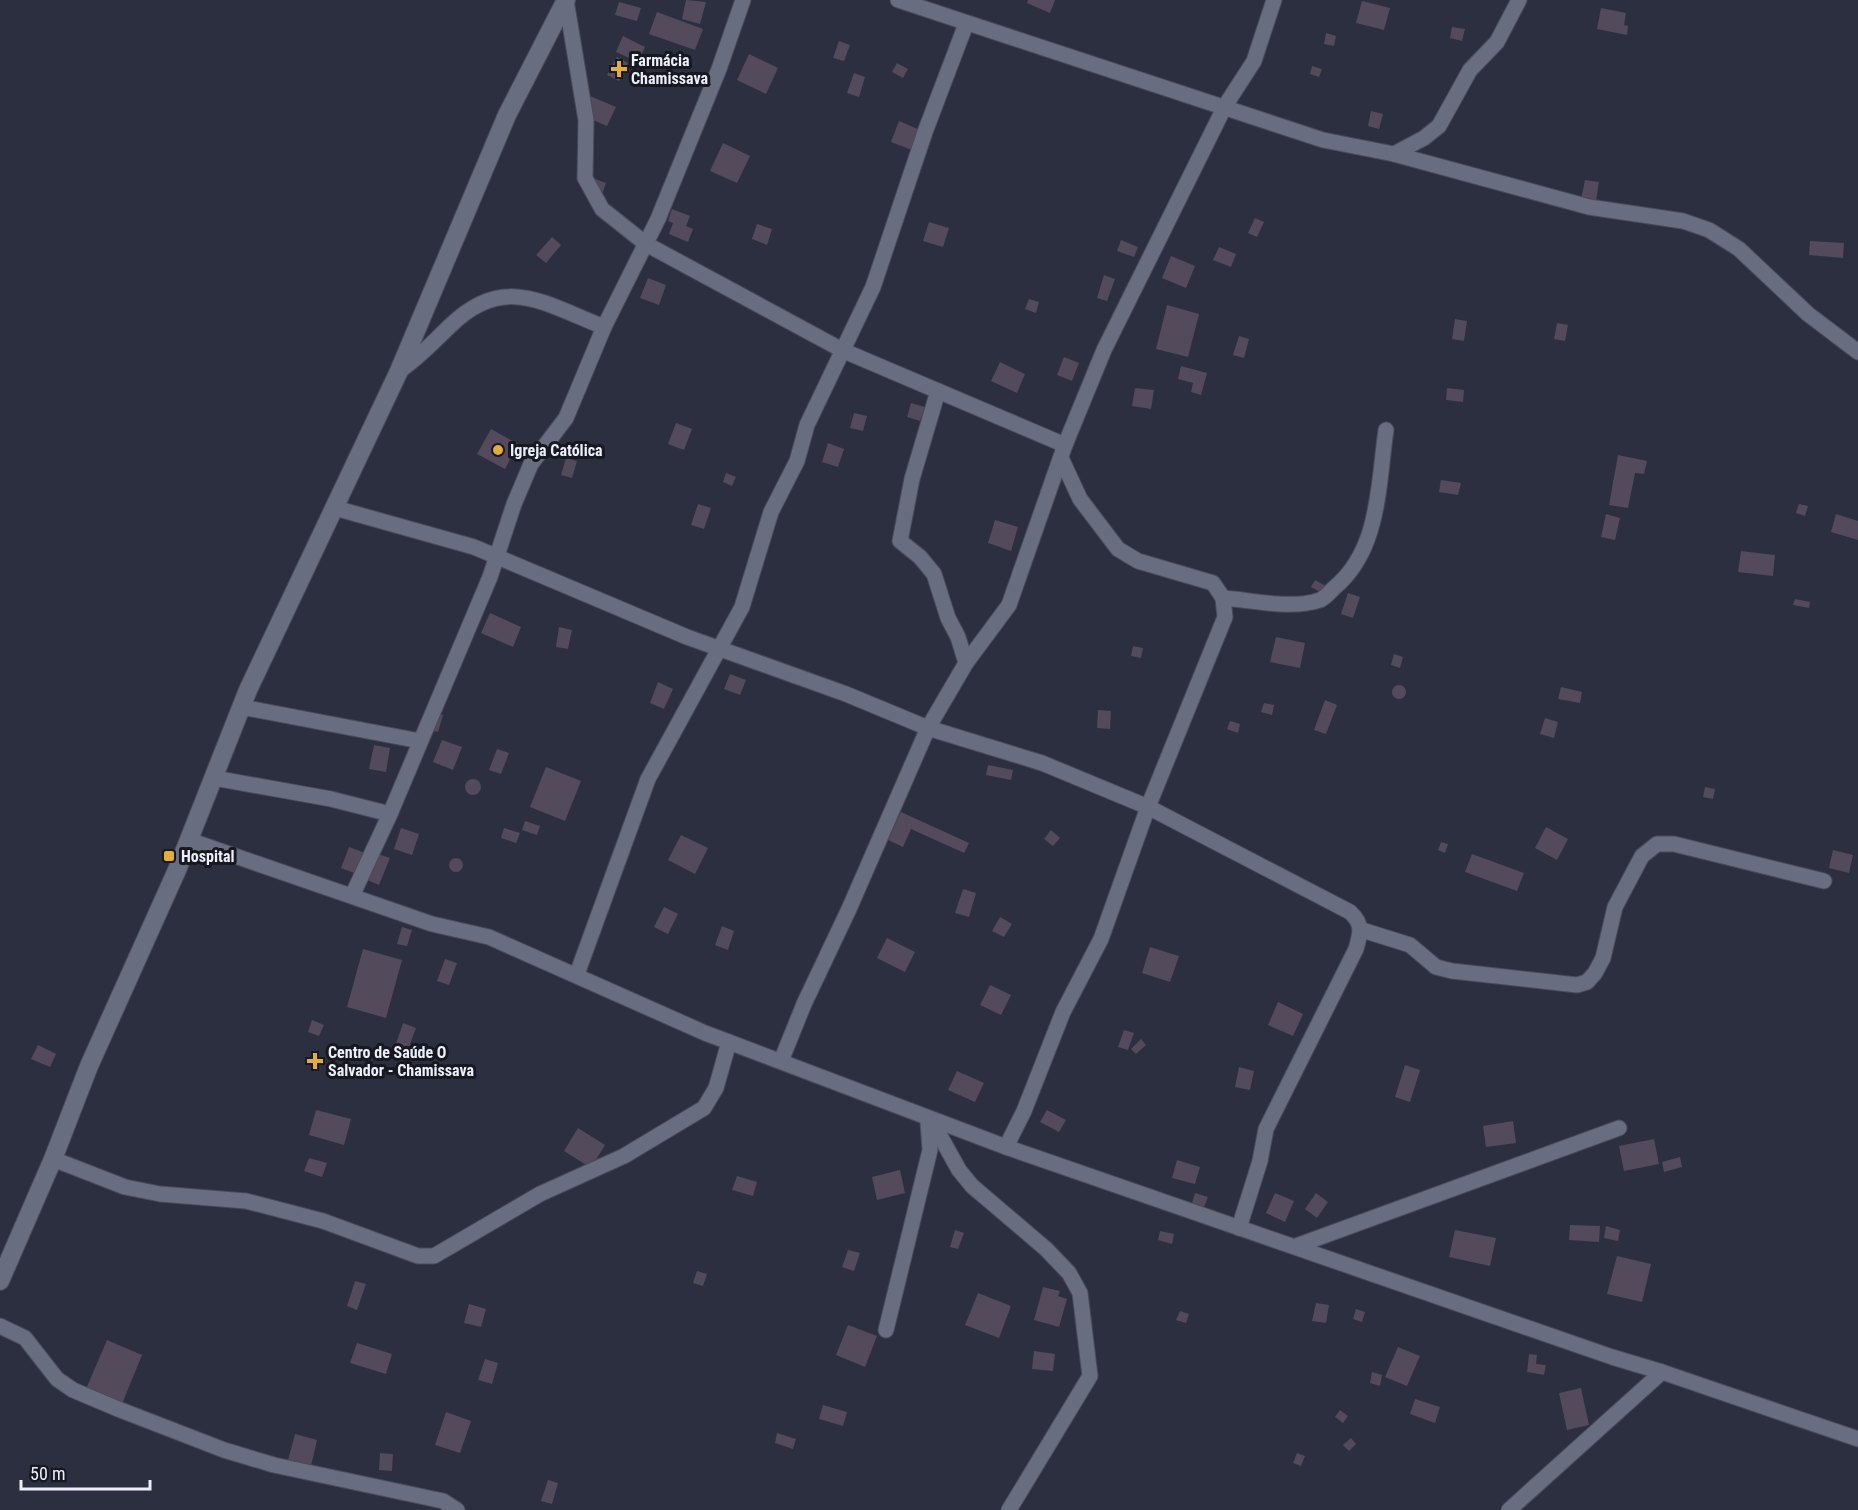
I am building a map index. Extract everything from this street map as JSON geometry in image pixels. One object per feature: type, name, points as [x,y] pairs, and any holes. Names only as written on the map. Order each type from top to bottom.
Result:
[{"type":"street","points":[[566,0],[586,120],[585,178],[602,209],[646,244],[844,351],[938,391],[1064,453],[1080,499],[1118,549],[1138,561],[1213,583],[1223,598],[1225,617],[1148,807],[1101,939],[1063,1012],[1024,1111],[1005,1147]]},
{"type":"street","points":[[0,1281],[53,1159],[89,1066],[189,840],[241,707],[399,371],[507,115],[566,0]]},
{"type":"street","points":[[352,896],[390,814],[497,556],[531,464],[566,418],[604,327],[646,244],[719,69],[742,0]]},
{"type":"street","points":[[898,0],[1323,140],[1394,154],[1589,207],[1683,221],[1709,230],[1739,249],[1808,314],[1858,352]]},
{"type":"street","points":[[781,1061],[804,1004],[849,909],[928,728],[966,663],[1009,605],[1104,350],[1225,106],[1254,61],[1274,0]]},
{"type":"street","points":[[1394,154],[1424,138],[1439,126],[1470,70],[1497,42],[1519,0]]},
{"type":"street","points":[[577,974],[648,779],[742,607],[771,512],[797,461],[807,425],[873,287],[925,132],[966,24]]},
{"type":"street","points":[[399,371],[418,359],[452,324],[476,304],[499,296],[520,296],[604,327]]},
{"type":"street","points":[[938,391],[912,479],[900,542],[920,557],[934,574],[966,663]]},
{"type":"street","points":[[1223,598],[1292,604],[1321,600],[1345,579],[1357,564],[1370,536],[1386,430]]},
{"type":"street","points":[[335,508],[497,556],[687,637],[928,728],[1042,763],[1148,807],[1329,899],[1359,920],[1362,930],[1356,949],[1266,1129],[1260,1161],[1239,1228]]},
{"type":"street","points":[[241,707],[420,741]]},
{"type":"street","points":[[214,778],[331,799],[390,814]]},
{"type":"street","points":[[189,840],[432,924],[489,937],[729,1042],[781,1061],[928,1123],[1296,1246],[1612,1358],[1662,1372],[1858,1439]]},
{"type":"street","points":[[1362,930],[1410,945],[1436,967],[1452,971],[1577,985],[1587,982],[1595,973],[1603,958],[1615,907],[1642,856],[1657,844],[1674,844],[1824,881]]},
{"type":"street","points":[[53,1159],[125,1187],[160,1194],[246,1201],[323,1221],[418,1256],[434,1256],[540,1194],[624,1156],[704,1108],[716,1088],[729,1042]]},
{"type":"street","points":[[886,1330],[930,1150],[928,1123]]},
{"type":"street","points":[[928,1123],[939,1134],[959,1170],[972,1186],[1046,1249],[1069,1273],[1080,1293],[1090,1376],[1009,1510]]},
{"type":"street","points":[[1296,1246],[1619,1128]]},
{"type":"street","points":[[0,1326],[25,1338],[57,1379],[73,1390],[118,1409],[224,1450],[274,1465],[443,1501],[457,1510]]},
{"type":"street","points":[[1509,1510],[1662,1372]]},
{"type":"building","points":[[686,0],[706,2],[700,24],[682,19]]},
{"type":"building","points":[[1028,0],[1055,0],[1050,13],[1027,3]]},
{"type":"building","points":[[1362,1],[1390,8],[1384,30],[1356,23]]},
{"type":"building","points":[[619,2],[641,8],[637,21],[615,15]]},
{"type":"building","points":[[1601,8],[1626,13],[1624,25],[1628,26],[1627,35],[1597,29]]},
{"type":"building","points":[[657,12],[703,29],[695,50],[649,34]]},
{"type":"building","points":[[1452,27],[1465,29],[1462,41],[1450,38]]},
{"type":"building","points":[[1326,33],[1336,36],[1334,46],[1324,44]]},
{"type":"building","points":[[623,36],[645,47],[638,62],[616,52]]},
{"type":"building","points":[[839,41],[850,45],[844,61],[833,58]]},
{"type":"building","points":[[749,54],[778,68],[766,94],[737,80]]},
{"type":"building","points":[[617,57],[628,63],[619,81],[607,75]]},
{"type":"building","points":[[897,63],[908,69],[903,78],[892,72]]},
{"type":"building","points":[[1312,66],[1322,69],[1319,77],[1310,74]]},
{"type":"building","points":[[854,73],[865,77],[859,97],[847,93]]},
{"type":"building","points":[[590,96],[616,107],[607,126],[581,115]]},
{"type":"building","points":[[1371,111],[1383,114],[1379,129],[1368,126]]},
{"type":"building","points":[[899,121],[920,130],[912,150],[891,142]]},
{"type":"building","points":[[723,143],[750,156],[737,183],[710,171]]},
{"type":"building","points":[[593,178],[606,183],[601,197]]},
{"type":"building","points":[[1585,180],[1599,182],[1596,201],[1581,199]]},
{"type":"building","points":[[672,209],[690,216],[686,226],[693,229],[688,242],[669,234],[673,223],[668,221]]},
{"type":"building","points":[[1255,218],[1264,222],[1257,237],[1248,233]]},
{"type":"building","points":[[929,222],[949,228],[943,247],[923,241]]},
{"type":"building","points":[[757,224],[772,229],[767,245],[752,239]]},
{"type":"building","points":[[552,237],[561,245],[546,263],[536,255]]},
{"type":"building","points":[[1121,240],[1138,247],[1134,257],[1117,251]]},
{"type":"building","points":[[1810,241],[1844,243],[1843,258],[1809,255]]},
{"type":"building","points":[[1219,247],[1236,254],[1231,267],[1213,260]]},
{"type":"building","points":[[1171,256],[1195,266],[1186,288],[1162,278]]},
{"type":"building","points":[[1104,275],[1115,279],[1107,301],[1097,298]]},
{"type":"building","points":[[648,278],[666,285],[659,305],[640,298]]},
{"type":"building","points":[[1029,299],[1039,302],[1036,313],[1025,309]]},
{"type":"building","points":[[1167,305],[1199,314],[1188,357],[1156,349]]},
{"type":"building","points":[[1455,319],[1467,321],[1464,341],[1452,339]]},
{"type":"building","points":[[1557,323],[1568,325],[1565,341],[1554,339]]},
{"type":"building","points":[[1239,336],[1249,339],[1244,358],[1233,355]]},
{"type":"building","points":[[1064,357],[1079,363],[1072,381],[1057,375]]},
{"type":"building","points":[[1000,362],[1025,374],[1017,393],[991,381]]},
{"type":"building","points":[[1181,366],[1207,373],[1201,395],[1191,392],[1193,383],[1178,379]]},
{"type":"building","points":[[1135,388],[1154,390],[1151,409],[1132,406]]},
{"type":"building","points":[[1447,388],[1464,390],[1463,402],[1446,400]]},
{"type":"building","points":[[911,403],[925,407],[920,421],[907,417]]},
{"type":"building","points":[[854,413],[867,416],[863,431],[850,428]]},
{"type":"building","points":[[676,423],[692,429],[684,450],[668,444]]},
{"type":"building","points":[[491,429],[518,444],[505,469],[477,454]]},
{"type":"building","points":[[828,443],[844,449],[838,467],[822,462]]},
{"type":"building","points":[[1618,455],[1647,461],[1644,474],[1635,473],[1628,508],[1609,505]]},
{"type":"building","points":[[566,458],[577,461],[572,478],[561,475]]},
{"type":"building","points":[[726,473],[736,477],[732,486],[723,482]]},
{"type":"building","points":[[1441,480],[1461,483],[1458,495],[1439,492]]},
{"type":"building","points":[[698,504],[711,508],[704,529],[691,525]]},
{"type":"building","points":[[1799,504],[1808,506],[1805,516],[1796,513]]},
{"type":"building","points":[[1606,514],[1620,518],[1615,540],[1601,537]]},
{"type":"building","points":[[1836,514],[1858,521],[1858,540],[1831,532]]},
{"type":"building","points":[[995,520],[1018,527],[1011,551],[988,543]]},
{"type":"building","points":[[1741,551],[1775,555],[1773,576],[1738,572]]},
{"type":"building","points":[[1315,580],[1326,586],[1322,593],[1311,587]]},
{"type":"building","points":[[1348,593],[1360,597],[1353,618],[1341,614]]},
{"type":"building","points":[[1795,599],[1810,602],[1809,608],[1793,605]]},
{"type":"building","points":[[490,613],[521,627],[513,647],[481,633]]},
{"type":"building","points":[[559,627],[572,630],[568,649],[556,647]]},
{"type":"building","points":[[1276,637],[1305,643],[1300,668],[1270,662]]},
{"type":"building","points":[[1133,646],[1143,648],[1141,658],[1131,656]]},
{"type":"building","points":[[1394,654],[1403,657],[1400,668],[1391,665]]},
{"type":"building","points":[[730,674],[746,680],[740,695],[724,689]]},
{"type":"building","points":[[658,682],[673,689],[664,709],[650,703]]},
{"type":"building","points":[[1399,685],[1404,687],[1406,692],[1404,697],[1399,699],[1394,697],[1392,692],[1394,687]]},
{"type":"building","points":[[1561,687],[1582,692],[1580,703],[1558,699]]},
{"type":"building","points":[[1325,700],[1337,705],[1326,734],[1314,730]]},
{"type":"building","points":[[1264,703],[1274,705],[1272,715],[1261,712]]},
{"type":"building","points":[[1098,710],[1111,711],[1110,729],[1097,728]]},
{"type":"building","points":[[434,713],[443,715],[438,732],[429,730]]},
{"type":"building","points":[[1545,718],[1558,722],[1554,738],[1540,734]]},
{"type":"building","points":[[1230,721],[1240,724],[1238,733],[1227,729]]},
{"type":"building","points":[[442,740],[462,747],[453,770],[433,762]]},
{"type":"building","points":[[374,745],[390,748],[386,772],[369,769]]},
{"type":"building","points":[[497,749],[509,753],[501,774],[489,770]]},
{"type":"building","points":[[988,765],[1013,770],[1011,780],[986,775]]},
{"type":"building","points":[[546,767],[581,781],[565,821],[530,807]]},
{"type":"building","points":[[473,779],[479,781],[481,787],[479,793],[473,795],[467,793],[465,787],[467,781]]},
{"type":"building","points":[[1705,787],[1715,789],[1713,799],[1703,797]]},
{"type":"building","points":[[901,812],[969,843],[964,853],[911,829],[903,847],[888,840]]},
{"type":"building","points":[[525,821],[540,826],[537,835],[522,830]]},
{"type":"building","points":[[1546,827],[1568,839],[1557,860],[1535,848]]},
{"type":"building","points":[[401,828],[419,834],[412,855],[394,849]]},
{"type":"building","points":[[504,828],[520,833],[516,843],[501,838]]},
{"type":"building","points":[[1051,830],[1060,838],[1053,846],[1044,839]]},
{"type":"building","points":[[681,835],[708,848],[695,874],[668,860]]},
{"type":"building","points":[[1441,842],[1448,844],[1445,853],[1438,850]]},
{"type":"building","points":[[349,847],[365,853],[357,874],[341,868]]},
{"type":"building","points":[[1833,850],[1853,855],[1849,873],[1829,868]]},
{"type":"building","points":[[375,853],[390,858],[379,885],[365,879]]},
{"type":"building","points":[[1472,854],[1524,873],[1517,891],[1465,872]]},
{"type":"building","points":[[456,858],[461,860],[463,865],[461,870],[456,872],[451,870],[449,865],[451,860]]},
{"type":"building","points":[[963,889],[976,893],[969,917],[955,913]]},
{"type":"building","points":[[664,907],[678,914],[668,934],[654,927]]},
{"type":"building","points":[[1000,917],[1012,924],[1004,937],[992,931]]},
{"type":"building","points":[[722,926],[734,931],[728,950],[715,945]]},
{"type":"building","points":[[402,927],[412,930],[407,946],[397,944]]},
{"type":"building","points":[[887,938],[915,952],[905,972],[877,958]]},
{"type":"building","points":[[1150,947],[1179,956],[1170,982],[1142,973]]},
{"type":"building","points":[[363,949],[402,960],[386,1018],[347,1007]]},
{"type":"building","points":[[445,959],[457,963],[449,985],[437,981]]},
{"type":"building","points":[[990,985],[1011,995],[1001,1015],[980,1005]]},
{"type":"building","points":[[1278,1002],[1303,1014],[1293,1036],[1268,1025]]},
{"type":"building","points":[[312,1020],[324,1025],[319,1036],[308,1032]]},
{"type":"building","points":[[403,1023],[416,1028],[407,1052],[395,1047]]},
{"type":"building","points":[[1124,1030],[1134,1033],[1128,1050],[1118,1047]]},
{"type":"building","points":[[1141,1039],[1146,1045],[1136,1054],[1131,1049]]},
{"type":"building","points":[[38,1045],[56,1054],[50,1067],[31,1059]]},
{"type":"building","points":[[1405,1065],[1420,1070],[1410,1102],[1395,1097]]},
{"type":"building","points":[[1239,1067],[1254,1071],[1250,1090],[1235,1087]]},
{"type":"building","points":[[957,1071],[984,1083],[975,1102],[948,1090]]},
{"type":"building","points":[[316,1110],[351,1119],[344,1145],[309,1135]]},
{"type":"building","points":[[1047,1110],[1066,1120],[1059,1132],[1040,1122]]},
{"type":"building","points":[[1513,1121],[1516,1143],[1486,1147],[1483,1126]]},
{"type":"building","points":[[578,1128],[605,1145],[591,1168],[564,1151]]},
{"type":"building","points":[[1654,1139],[1659,1164],[1624,1171],[1619,1146]]},
{"type":"building","points":[[1680,1157],[1682,1167],[1664,1172],[1662,1162]]},
{"type":"building","points":[[309,1158],[327,1163],[322,1177],[304,1171]]},
{"type":"building","points":[[1177,1160],[1200,1167],[1195,1184],[1172,1178]]},
{"type":"building","points":[[900,1170],[905,1193],[877,1200],[872,1177]]},
{"type":"building","points":[[737,1176],[757,1182],[753,1196],[732,1190]]},
{"type":"building","points":[[1195,1193],[1208,1197],[1204,1207],[1192,1203]]},
{"type":"building","points":[[1275,1193],[1294,1201],[1285,1222],[1266,1213]]},
{"type":"building","points":[[1316,1193],[1328,1202],[1317,1218],[1305,1209]]},
{"type":"building","points":[[1570,1225],[1600,1226],[1599,1242],[1569,1240]]},
{"type":"building","points":[[1606,1226],[1620,1230],[1618,1241],[1604,1238]]},
{"type":"building","points":[[955,1230],[964,1233],[958,1249],[950,1247]]},
{"type":"building","points":[[1455,1230],[1496,1238],[1490,1266],[1449,1257]]},
{"type":"building","points":[[1160,1231],[1174,1234],[1172,1244],[1158,1240]]},
{"type":"building","points":[[848,1250],[860,1253],[854,1271],[842,1267]]},
{"type":"building","points":[[1617,1256],[1651,1264],[1642,1302],[1607,1294]]},
{"type":"building","points":[[697,1271],[707,1274],[703,1286],[693,1283]]},
{"type":"building","points":[[355,1281],[366,1284],[357,1310],[347,1306]]},
{"type":"building","points":[[1043,1287],[1060,1291],[1058,1296],[1067,1299],[1059,1327],[1034,1320]]},
{"type":"building","points":[[978,1293],[1011,1306],[999,1338],[965,1325]]},
{"type":"building","points":[[1316,1303],[1329,1305],[1326,1323],[1312,1321]]},
{"type":"building","points":[[469,1304],[486,1309],[481,1327],[464,1323]]},
{"type":"building","points":[[1356,1309],[1365,1312],[1362,1322],[1353,1319]]},
{"type":"building","points":[[1180,1311],[1189,1314],[1186,1323],[1176,1320]]},
{"type":"building","points":[[848,1325],[877,1336],[865,1367],[836,1355]]},
{"type":"building","points":[[107,1340],[142,1355],[122,1404],[86,1389]]},
{"type":"building","points":[[357,1343],[392,1354],[386,1374],[350,1363]]},
{"type":"building","points":[[1398,1347],[1420,1356],[1407,1386],[1385,1377]]},
{"type":"building","points":[[1034,1351],[1055,1354],[1053,1371],[1032,1369]]},
{"type":"building","points":[[1529,1354],[1537,1355],[1536,1364],[1546,1365],[1544,1375],[1527,1372]]},
{"type":"building","points":[[485,1359],[498,1363],[492,1384],[478,1380]]},
{"type":"building","points":[[1372,1372],[1382,1375],[1380,1386],[1370,1383]]},
{"type":"building","points":[[1581,1388],[1589,1425],[1567,1430],[1559,1393]]},
{"type":"building","points":[[1415,1399],[1440,1407],[1435,1423],[1410,1414]]},
{"type":"building","points":[[823,1405],[847,1412],[843,1426],[819,1419]]},
{"type":"building","points":[[1340,1410],[1348,1416],[1343,1423],[1335,1417]]},
{"type":"building","points":[[446,1412],[471,1421],[460,1453],[435,1445]]},
{"type":"building","points":[[777,1433],[796,1439],[793,1449],[775,1443]]},
{"type":"building","points":[[295,1434],[317,1440],[311,1466],[288,1460]]},
{"type":"building","points":[[1351,1438],[1356,1444],[1349,1451],[1343,1445]]},
{"type":"building","points":[[380,1453],[393,1454],[392,1471],[379,1470]]},
{"type":"building","points":[[1297,1453],[1305,1456],[1301,1466],[1293,1463]]},
{"type":"building","points":[[548,1480],[558,1483],[552,1504],[541,1501]]},
{"type":"place","name":"Farmácia Chamissava","points":[[619,69]]},
{"type":"place","name":"Igreja Católica","points":[[498,450]]},
{"type":"place","name":"Hospital","points":[[169,856]]},
{"type":"place","name":"Centro de Saúde O Salvador - Chamissava","points":[[315,1061]]}]
